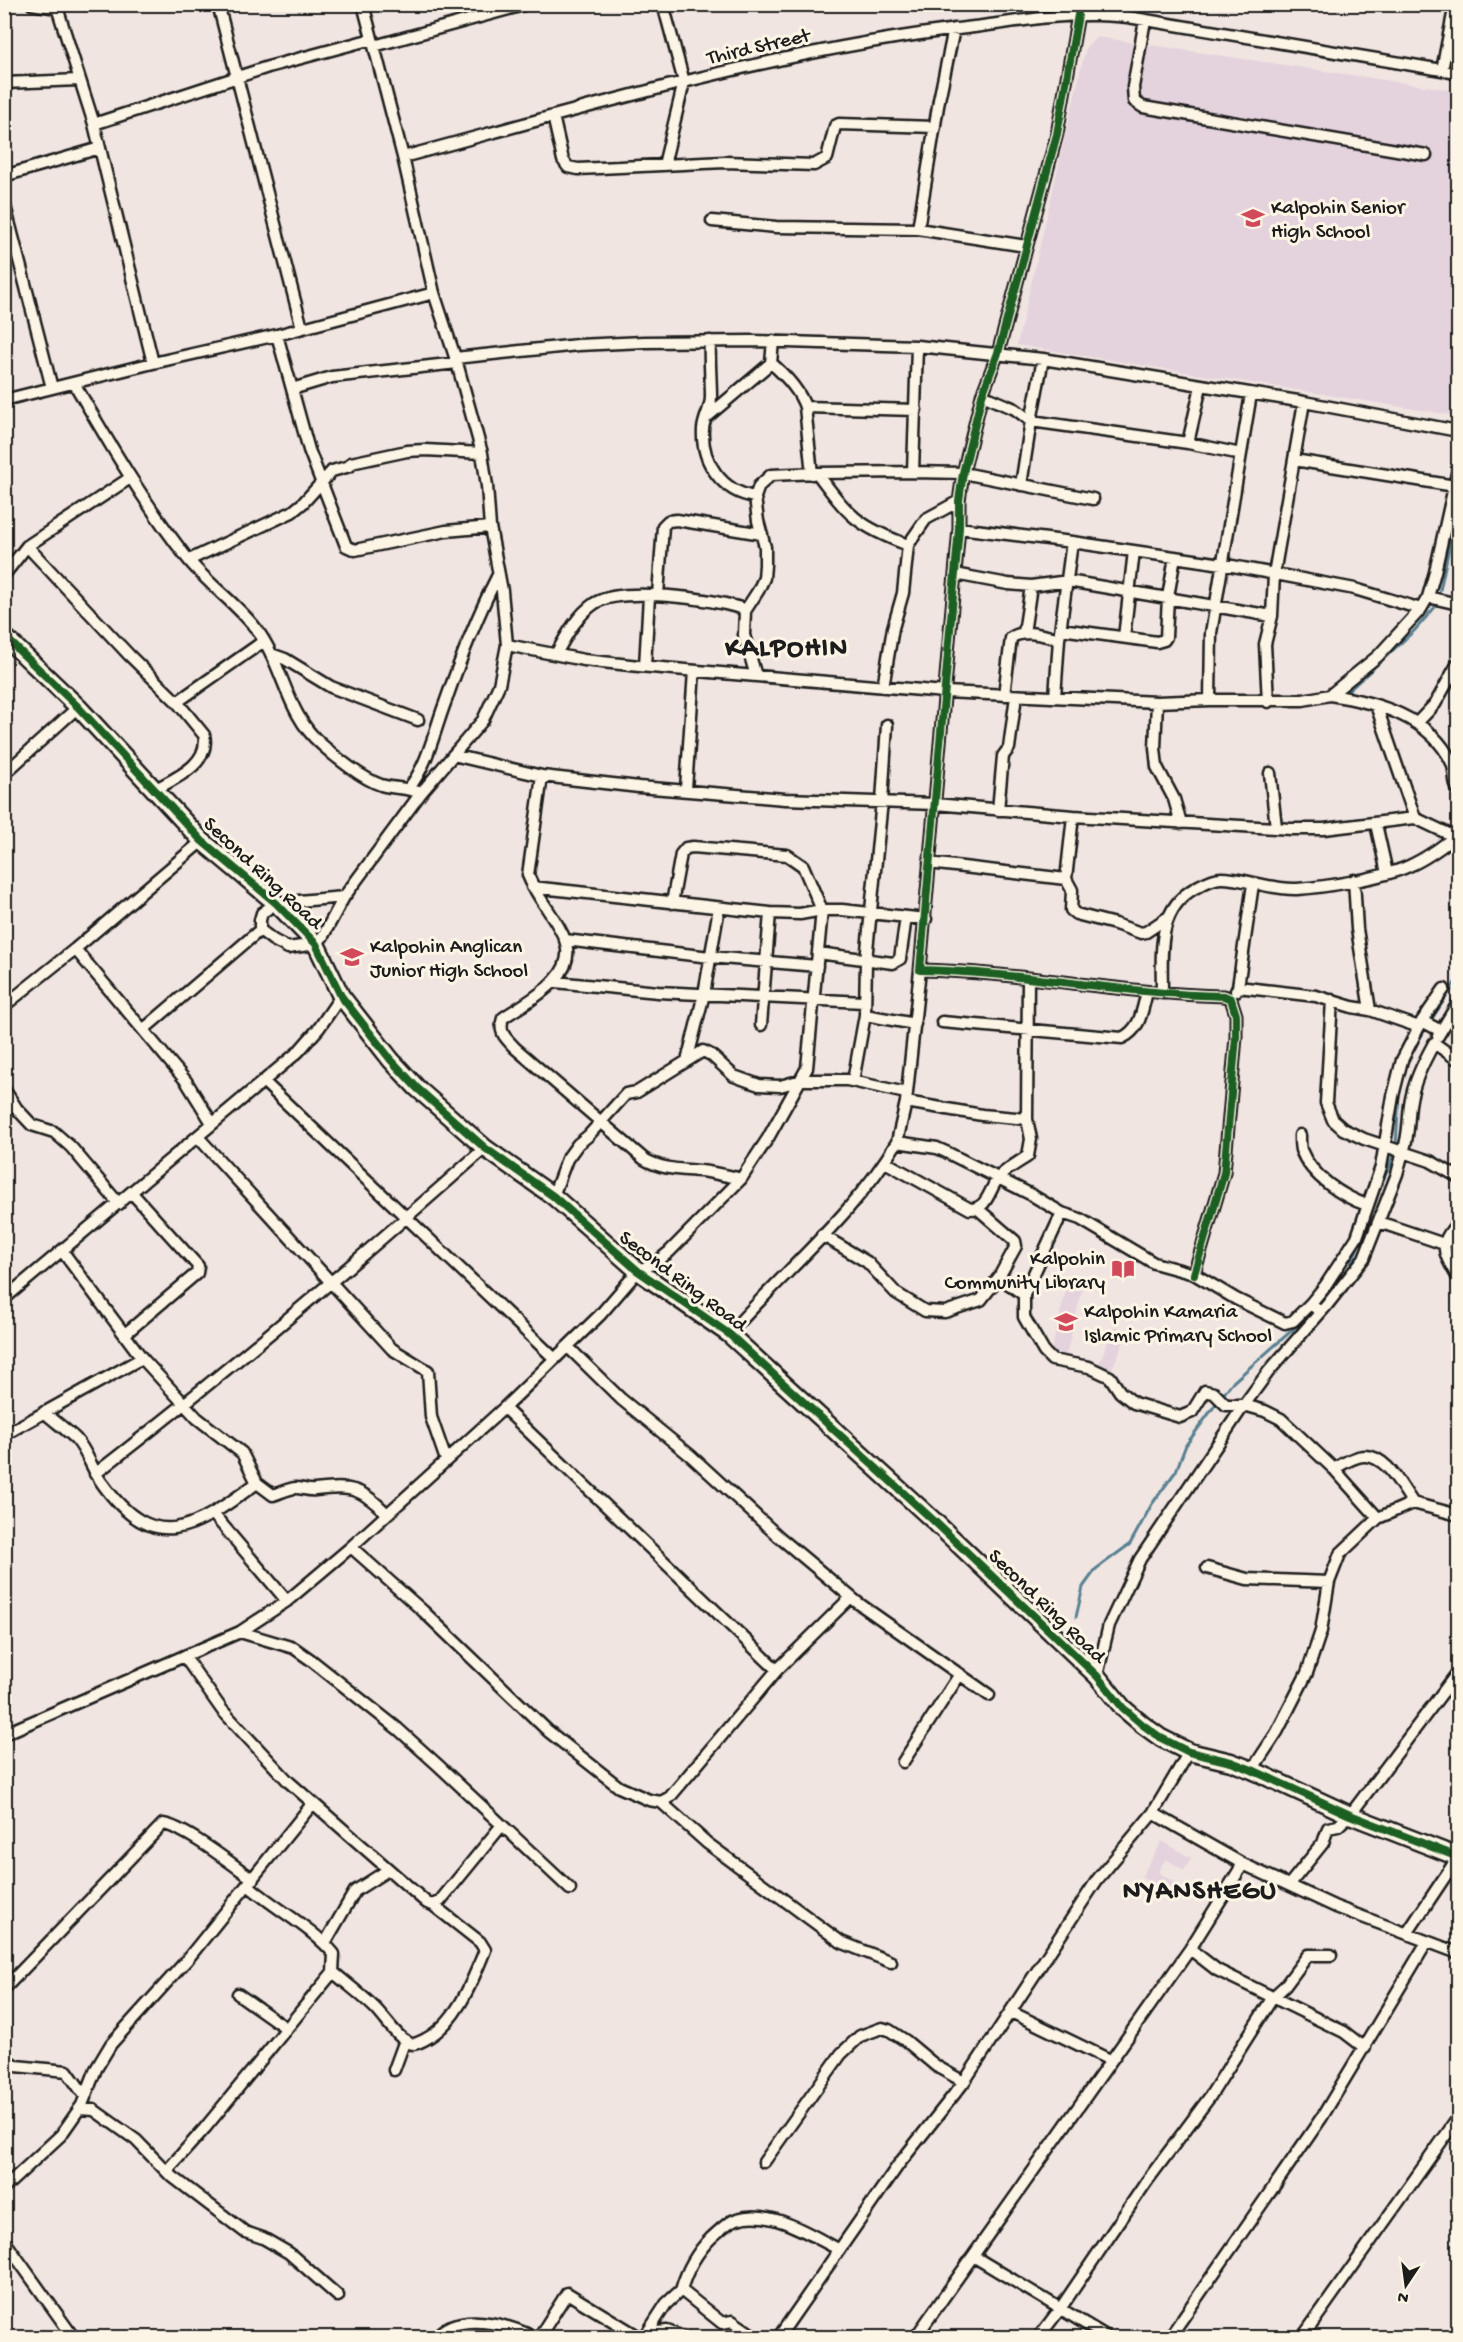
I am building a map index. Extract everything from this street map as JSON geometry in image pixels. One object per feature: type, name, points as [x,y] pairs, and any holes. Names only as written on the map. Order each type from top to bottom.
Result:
[{"type":"street","points":[[32,4],[56,6],[94,124],[153,363]]},
{"type":"street","points":[[218,4],[302,328]]},
{"type":"street","points":[[260,930],[288,948],[316,944],[329,929],[344,897],[421,793],[483,720],[500,685],[507,645],[502,591],[490,527],[482,453],[456,360],[434,293],[403,157],[363,4]]},
{"type":"street","points":[[94,124],[236,78],[527,4]]},
{"type":"street","points":[[663,4],[684,82],[664,165]]},
{"type":"street","points":[[1128,17],[1129,4]]},
{"type":"street","points":[[1442,70],[1455,4]]},
{"type":"street","points":[[729,1334],[822,1235],[885,1162],[897,1142],[906,1097],[926,920],[963,474],[982,395],[998,353],[1057,134],[1078,15]]},
{"type":"street","name":"Third Street","points":[[403,157],[684,82],[870,40],[1078,15],[1128,17],[1458,74]]},
{"type":"street","points":[[1145,20],[1133,87],[1134,101],[1143,108],[1426,155]]},
{"type":"street","points":[[918,229],[954,29]]},
{"type":"street","points":[[4,83],[79,80]]},
{"type":"street","points":[[553,116],[563,160],[568,167],[578,169],[725,162],[814,165],[827,158],[835,126],[839,124],[935,127]]},
{"type":"street","points":[[4,176],[100,148]]},
{"type":"street","points":[[4,202],[52,388]]},
{"type":"street","points":[[712,221],[776,227],[918,229],[1026,246]]},
{"type":"street","points":[[4,400],[277,335],[434,293]]},
{"type":"street","points":[[277,335],[321,485],[346,546],[350,549],[446,531],[490,527]]},
{"type":"street","points":[[710,341],[711,400],[703,429],[705,451],[709,464],[720,480],[744,495],[755,497]]},
{"type":"street","points":[[292,389],[332,377],[578,345],[773,341],[917,346],[1043,359],[1304,402],[1458,431]]},
{"type":"street","points":[[706,418],[771,363],[773,341]]},
{"type":"street","points":[[913,472],[917,346]]},
{"type":"street","points":[[1021,484],[1043,359]]},
{"type":"street","points":[[771,363],[802,398],[814,474],[851,516],[875,532],[908,545]]},
{"type":"street","points":[[74,383],[130,478],[189,560],[242,614],[264,641],[298,718],[321,744],[368,779],[380,785],[409,788],[421,793]]},
{"type":"street","points":[[1188,442],[1201,386]]},
{"type":"street","points":[[1210,700],[1210,644],[1251,394]]},
{"type":"street","points":[[982,395],[1015,409],[1031,421],[1188,442],[1241,454]]},
{"type":"street","points":[[1268,702],[1265,644],[1272,616],[1274,574],[1304,402]]},
{"type":"street","points":[[804,407],[916,410]]},
{"type":"street","points":[[189,560],[292,512],[321,485],[332,471],[350,466],[351,463],[425,450],[482,453]]},
{"type":"street","points":[[1294,460],[1455,486]]},
{"type":"street","points":[[1330,695],[1378,656],[1421,609],[1428,597],[1458,470]]},
{"type":"street","points":[[756,676],[744,635],[745,611],[764,578],[765,555],[755,497],[759,486],[771,476],[913,472],[963,474],[1093,499]]},
{"type":"street","points":[[4,575],[27,546],[130,478]]},
{"type":"street","points":[[883,687],[903,593],[908,545],[926,519],[959,501]]},
{"type":"street","points":[[645,666],[663,526],[668,521],[677,520],[762,534]]},
{"type":"street","points":[[959,528],[1222,564],[1355,589],[1421,609]]},
{"type":"street","points":[[1055,697],[1060,634],[1072,542]]},
{"type":"street","points":[[27,546],[129,655],[177,702],[204,735],[206,741],[203,752],[186,772],[154,790]]},
{"type":"street","points":[[1124,637],[1134,551]]},
{"type":"street","points":[[1004,695],[1011,638],[1016,634],[1124,637],[1157,642],[1164,640],[1167,597],[1175,557]]},
{"type":"street","points":[[955,574],[1031,586],[1068,581],[1272,616]]},
{"type":"street","points":[[409,788],[416,779],[430,748],[485,601],[498,575]]},
{"type":"street","points":[[1024,633],[1031,586]]},
{"type":"street","points":[[556,654],[569,631],[594,604],[613,596],[653,596],[713,602],[741,608],[745,611]]},
{"type":"street","points":[[1428,597],[1458,604]]},
{"type":"street","name":"Second Ring Road","points":[[4,636],[78,707],[202,841],[276,903],[316,944],[341,996],[368,1032],[417,1088],[485,1148],[554,1196],[638,1271],[729,1334],[933,1520],[1096,1676],[1123,1708],[1143,1725],[1161,1738],[1188,1752],[1231,1762],[1252,1770],[1350,1815],[1458,1857]]},
{"type":"street","points":[[177,702],[264,641]]},
{"type":"street","points":[[507,645],[645,666],[945,692],[1157,702],[1210,700],[1268,702],[1303,700],[1330,695],[1357,699],[1376,705],[1417,723],[1447,754],[1454,765],[1457,783]]},
{"type":"street","points":[[271,654],[285,659],[331,687],[418,720]]},
{"type":"street","points":[[1417,723],[1436,704],[1458,663]]},
{"type":"street","points":[[686,789],[694,671]]},
{"type":"street","points":[[998,810],[1003,756],[1009,748],[1016,696]]},
{"type":"street","points":[[1157,702],[1155,748],[1157,767],[1174,799],[1181,823]]},
{"type":"street","points":[[1376,705],[1415,818]]},
{"type":"street","points":[[4,774],[78,707]]},
{"type":"street","points":[[853,1081],[865,1015],[866,960],[887,725]]},
{"type":"street","points":[[453,755],[542,776],[639,787],[686,789],[785,799],[882,801],[1181,823],[1324,829],[1415,818],[1457,836]]},
{"type":"street","points":[[1270,773],[1276,827]]},
{"type":"street","points":[[542,776],[528,875],[532,887],[566,940],[568,957],[566,966],[555,982],[503,1018],[500,1026],[501,1033],[515,1048],[599,1121],[653,1165],[741,1179]]},
{"type":"street","points":[[1073,816],[1066,879],[1072,890],[1071,910],[1076,914],[1141,933],[1167,918]]},
{"type":"street","points":[[1376,824],[1387,873]]},
{"type":"street","points":[[1162,993],[1163,945],[1167,918],[1174,904],[1188,891],[1219,877],[1295,889],[1354,880],[1406,868],[1427,857],[1457,836]]},
{"type":"street","points":[[4,1006],[202,841]]},
{"type":"street","points":[[4,1734],[240,1632],[287,1601],[351,1547],[504,1408],[600,1315],[638,1271],[658,1261],[669,1252],[741,1179],[768,1138],[807,1068],[822,910],[803,866],[787,855],[693,847],[686,848],[681,854],[672,903]]},
{"type":"street","points":[[929,863],[1066,879]]},
{"type":"street","points":[[1354,880],[1357,929],[1370,1010]]},
{"type":"street","points":[[1194,1274],[1224,1173],[1236,1037],[1236,1015],[1231,999],[1238,987],[1253,884]]},
{"type":"street","points":[[532,887],[770,913],[800,914],[822,910],[926,920]]},
{"type":"street","points":[[143,1030],[260,930],[262,912],[276,903],[344,897]]},
{"type":"street","points":[[687,1061],[704,994],[719,908]]},
{"type":"street","points":[[761,1025],[770,913]]},
{"type":"street","points":[[818,953],[893,963],[900,959],[906,917]]},
{"type":"street","points":[[566,940],[710,957],[817,966]]},
{"type":"street","points":[[75,949],[186,1081],[212,1123]]},
{"type":"street","points":[[920,970],[1028,978],[1147,992],[1224,996],[1231,999]]},
{"type":"street","points":[[885,1162],[970,1209],[978,1209],[983,1205],[999,1177],[1028,1156],[1031,1139],[1027,1119],[1028,978]]},
{"type":"street","points":[[555,982],[658,992],[864,1002]]},
{"type":"street","points":[[1238,987],[1316,996],[1429,1026]]},
{"type":"street","points":[[1444,989],[1429,1026],[1434,1043],[1458,1060]]},
{"type":"street","points":[[942,1022],[1122,1038],[1138,1026],[1147,992]]},
{"type":"street","points":[[4,1299],[63,1252],[298,1052],[319,1028],[341,996]]},
{"type":"street","points":[[1332,1000],[1326,1103],[1333,1120],[1343,1129],[1457,1172]]},
{"type":"street","points":[[1096,1676],[1109,1625],[1140,1559],[1269,1371],[1316,1309],[1364,1258],[1379,1222],[1395,1150],[1393,1096],[1402,1060],[1429,1026],[1458,1003]]},
{"type":"street","points":[[865,1015],[915,1024]]},
{"type":"street","points":[[897,1142],[937,1148],[999,1177],[1062,1213],[1080,1219],[1154,1263],[1194,1274],[1236,1299],[1285,1323],[1316,1309],[1357,1237],[1381,1167],[1409,1130],[1410,1104],[1415,1082],[1434,1043]]},
{"type":"street","points":[[554,1196],[567,1159],[578,1144],[626,1094],[637,1092],[703,1051],[711,1055],[734,1076],[759,1084],[780,1086],[802,1080],[853,1081],[906,1097],[982,1115],[1027,1119]]},
{"type":"street","points":[[263,1081],[555,1359]]},
{"type":"street","points":[[4,1089],[17,1109],[32,1125],[54,1132],[71,1147],[119,1204]]},
{"type":"street","points":[[1300,1135],[1301,1150],[1313,1168],[1330,1186],[1351,1199],[1367,1205]]},
{"type":"street","points":[[198,1137],[392,1349],[428,1371],[431,1417],[446,1460]]},
{"type":"street","points":[[95,1474],[185,1405],[485,1148]]},
{"type":"street","points":[[125,1334],[199,1269],[132,1193]]},
{"type":"street","points":[[822,1235],[867,1262],[896,1293],[925,1311],[945,1312],[981,1300],[999,1277],[1016,1246],[1014,1241],[978,1209]]},
{"type":"street","points":[[1062,1213],[1024,1295],[1024,1317],[1044,1353],[1052,1360],[1089,1367],[1110,1377],[1120,1392],[1134,1403],[1180,1417],[1192,1412],[1205,1391],[1214,1392],[1226,1405],[1244,1405],[1265,1411],[1281,1419],[1334,1468],[1378,1518]]},
{"type":"street","points":[[1379,1222],[1444,1244]]},
{"type":"street","points":[[1458,1224],[1448,1234],[1444,1244],[1445,1253],[1458,1278]]},
{"type":"street","points":[[63,1252],[142,1358],[197,1418],[242,1453],[258,1483],[273,1495],[295,1488],[312,1491],[337,1486],[355,1490],[369,1496],[387,1514]]},
{"type":"street","points":[[999,1277],[1024,1295]]},
{"type":"street","points":[[568,1347],[621,1399],[691,1456],[778,1536],[851,1597],[989,1695]]},
{"type":"street","points":[[4,1435],[142,1358]]},
{"type":"street","points":[[504,1408],[777,1670]]},
{"type":"street","points":[[44,1412],[78,1441],[95,1474],[130,1516],[144,1524],[178,1529],[214,1515],[258,1483]]},
{"type":"street","points":[[1334,1468],[1362,1455],[1374,1457],[1386,1465],[1413,1503]]},
{"type":"street","points":[[1252,1770],[1277,1732],[1307,1673],[1321,1631],[1329,1582],[1340,1554],[1378,1518],[1413,1503],[1458,1515]]},
{"type":"street","points":[[214,1515],[287,1601]]},
{"type":"street","points":[[351,1547],[423,1611],[548,1731],[619,1787],[649,1800],[661,1802],[708,1843],[841,1942],[891,1962]]},
{"type":"street","points":[[1207,1568],[1247,1579],[1329,1582]]},
{"type":"street","points":[[661,1802],[670,1797],[777,1670],[851,1597]]},
{"type":"street","points":[[240,1632],[294,1648],[303,1654],[398,1730],[570,1889]]},
{"type":"street","points":[[184,1656],[222,1710],[289,1782],[427,1904],[433,1905],[480,1942],[485,1950],[460,2005],[438,2031],[416,2044],[405,2040],[376,2008],[333,1972]]},
{"type":"street","points":[[1288,1885],[1323,1843],[1328,1828],[1338,1826],[1350,1815],[1458,1672]]},
{"type":"street","points":[[903,1762],[960,1674]]},
{"type":"street","points":[[778,2337],[898,2164],[964,2082],[1097,1880],[1153,1813],[1188,1752]]},
{"type":"street","points":[[4,2188],[61,2135],[79,2109],[96,2069],[111,2044],[186,1961],[313,1803]]},
{"type":"street","points":[[1153,1813],[1243,1864],[1288,1885],[1336,1907],[1408,1932],[1427,1942],[1458,1953]]},
{"type":"street","points":[[4,1989],[163,1824],[170,1825],[197,1841],[251,1882],[267,1902],[325,1943],[334,1954],[333,1972],[171,2166],[169,2174]]},
{"type":"street","points":[[433,1905],[440,1901],[502,1825]]},
{"type":"street","points":[[1408,1932],[1458,1857]]},
{"type":"street","points":[[920,2336],[973,2256],[1190,1949],[1243,1864]]},
{"type":"street","points":[[325,1943],[355,1891],[388,1870]]},
{"type":"street","points":[[1169,2337],[1322,2117],[1427,1942]]},
{"type":"street","points":[[1190,1949],[1217,1970],[1344,2032],[1365,2048]]},
{"type":"street","points":[[1038,2337],[1060,2309],[1146,2181],[1209,2098],[1273,1997],[1285,1986],[1308,1955],[1331,1955]]},
{"type":"street","points":[[238,1994],[286,2028]]},
{"type":"street","points":[[1011,2012],[1110,2060]]},
{"type":"street","points":[[764,2163],[841,2054],[860,2036],[882,2028],[889,2030],[936,2066],[964,2082]]},
{"type":"street","points":[[394,2070],[405,2040]]},
{"type":"street","points":[[4,2058],[16,2066],[67,2071],[85,2096]]},
{"type":"street","points":[[79,2109],[94,2110],[136,2140],[169,2174],[245,2232],[263,2238],[289,2253],[338,2296]]},
{"type":"street","points":[[1302,2337],[1458,2118]]},
{"type":"street","points":[[644,2336],[666,2304],[681,2290],[685,2275],[697,2253],[725,2225],[736,2219],[750,2216],[769,2218],[786,2223],[838,2248]]},
{"type":"street","points":[[4,2240],[71,2336]]},
{"type":"street","points":[[973,2256],[1109,2337]]},
{"type":"street","points":[[681,2290],[722,2323],[732,2321],[757,2337]]},
{"type":"street","points":[[435,2337],[451,2326],[471,2322],[502,2324],[534,2337],[541,2334],[567,2293],[644,2336],[667,2331],[686,2337]]},
{"type":"shaded area","name":"Kalpohin Senior High School","points":[[1097,37],[1458,91],[1458,416],[1017,345],[1086,47]]},
{"type":"shaded area","name":"Kalpohin Kamaria Islamic Primary School","points":[[1067,1285],[1082,1289],[1065,1360],[1050,1356]]},
{"type":"shaded area","points":[[1115,1326],[1128,1332],[1111,1371],[1098,1365]]},
{"type":"shaded area","points":[[1162,1841],[1191,1858],[1184,1870],[1166,1859],[1158,1872],[1175,1883],[1169,1894],[1141,1877]]},
{"type":"waterway","points":[[1440,590],[1458,506]]},
{"type":"waterway","points":[[1345,694],[1414,631],[1436,606]]},
{"type":"waterway","points":[[1430,1022],[1458,978]]},
{"type":"waterway","points":[[1417,1042],[1427,1027]]},
{"type":"waterway","points":[[1396,1146],[1399,1093]]},
{"type":"waterway","points":[[1378,1190],[1394,1152]]},
{"type":"waterway","points":[[1319,1306],[1349,1269],[1360,1242]]},
{"type":"waterway","points":[[1222,1396],[1232,1383],[1314,1311]]},
{"type":"waterway","points":[[1076,1617],[1083,1587],[1096,1569],[1130,1544],[1152,1504],[1176,1471],[1186,1445],[1218,1401]]},
{"type":"cycle path","points":[[1078,15],[1057,134],[998,353],[982,395],[963,473],[920,970],[1224,996],[1231,999],[1236,1015],[1236,1037],[1224,1173],[1194,1274]]},
{"type":"cycle path","points":[[4,636],[78,707],[202,841],[276,903],[316,944],[341,996],[391,1060],[417,1088],[485,1148],[553,1196],[638,1271],[729,1334],[933,1520],[1097,1676],[1123,1708],[1143,1725],[1161,1738],[1189,1752],[1231,1762],[1252,1770],[1350,1815],[1458,1857]]},
{"type":"place","name":"Kalpohin Senior High School","points":[[1253,218]]},
{"type":"place","name":"Kalpohin Anglican Junior High School","points":[[352,957]]},
{"type":"place","name":"Kalpohin Community Library","points":[[1123,1269]]},
{"type":"place","name":"Kalpohin Kamaria Islamic Primary School","points":[[1066,1322]]},
{"type":"district","name":"KALPOHIN","points":[[787,646]]},
{"type":"district","name":"NYANSHEGU","points":[[1200,1889]]}]
